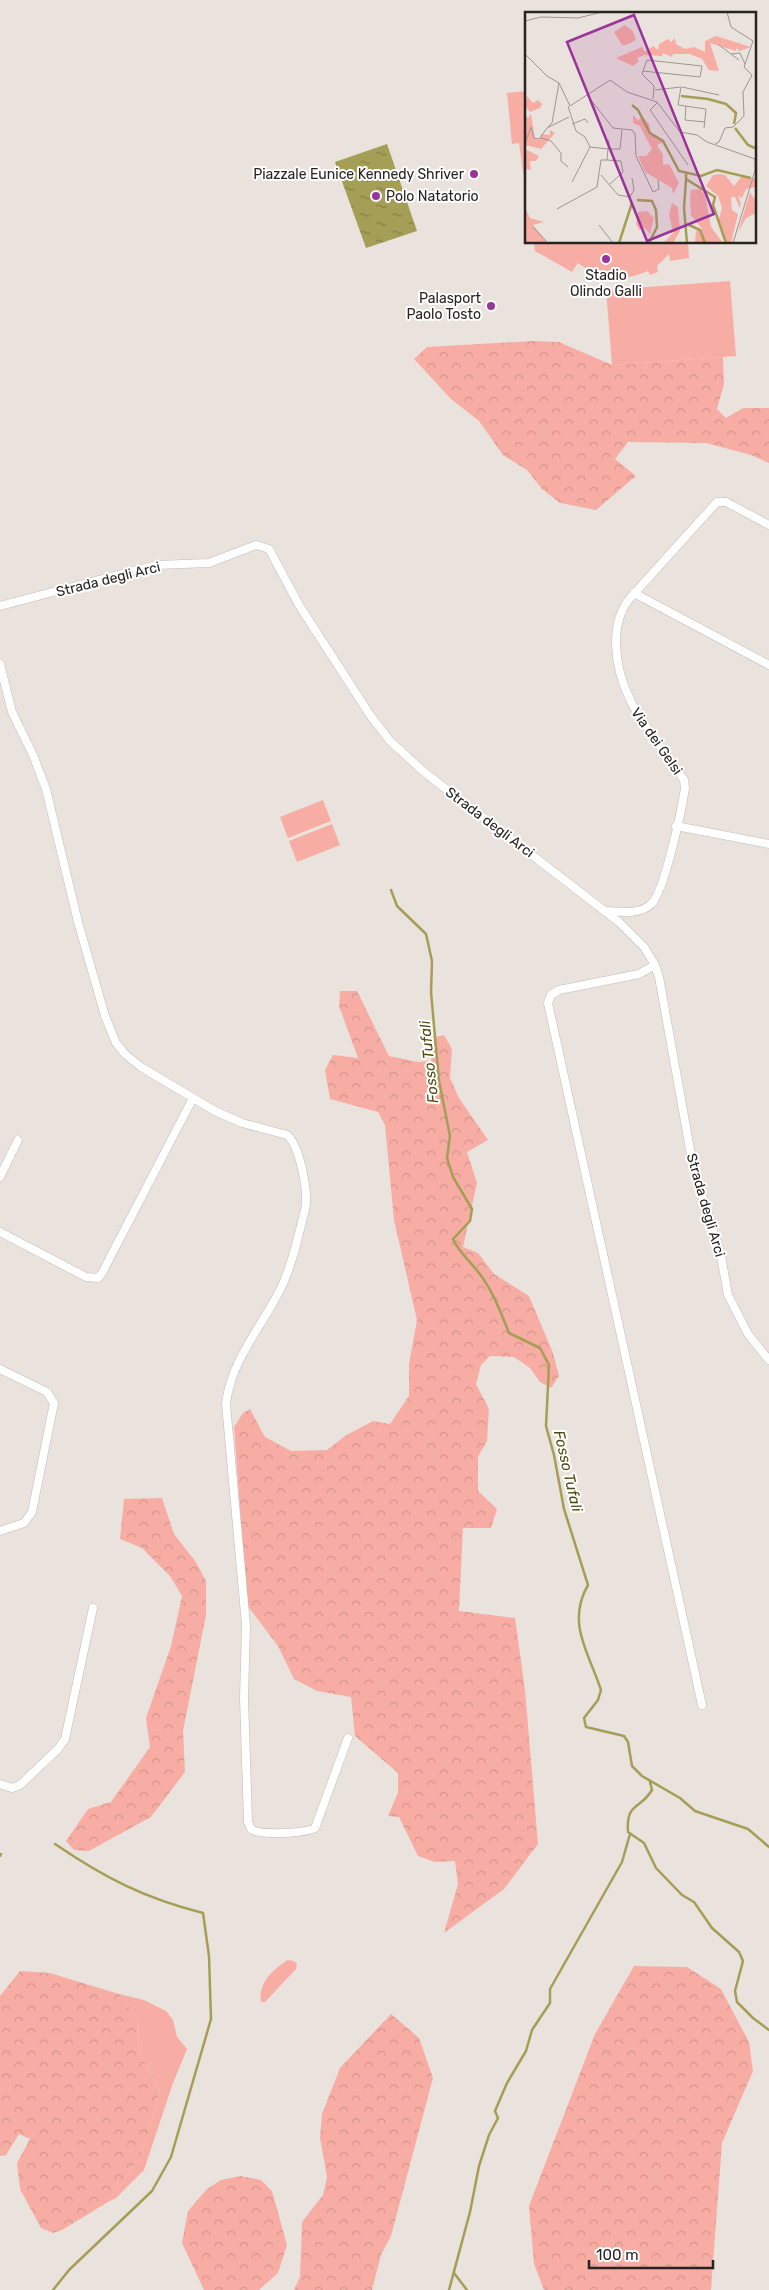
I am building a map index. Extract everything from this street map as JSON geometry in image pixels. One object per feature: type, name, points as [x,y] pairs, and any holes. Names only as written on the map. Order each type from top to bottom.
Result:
[{"type":"street","name":"Via dei Gelsi","points":[[606,911],[638,911],[653,902],[663,880],[685,791],[685,782],[630,702],[622,686],[616,641],[618,622],[622,609],[634,593],[717,502],[726,502],[769,525]]},
{"type":"street","name":"Strada degli Arci","points":[[0,606],[156,566],[208,563],[250,546],[264,546],[271,550],[299,605],[361,701],[394,745],[436,781],[606,911],[640,941],[655,965],[693,1166],[722,1256],[729,1300],[748,1334],[769,1360]]},
{"type":"street","points":[[634,593],[769,665]]},
{"type":"street","points":[[0,664],[12,712],[36,762],[46,789],[74,905],[110,1033],[118,1047],[129,1058],[192,1098],[235,1120],[280,1131],[289,1137],[295,1146],[307,1199],[281,1287],[237,1364],[229,1386],[226,1404],[246,1625],[244,1708],[248,1822],[251,1829],[259,1833],[307,1831],[315,1828],[348,1738]]},
{"type":"street","points":[[676,826],[769,844]]},
{"type":"street","points":[[655,965],[639,974],[559,990],[551,995],[548,1003],[702,1705]]},
{"type":"street","points":[[0,1232],[86,1277],[98,1278],[192,1098]]},
{"type":"street","points":[[0,1177],[18,1140]]},
{"type":"street","points":[[0,1369],[47,1392],[54,1404],[32,1512],[24,1523],[0,1531]]},
{"type":"street","points":[[0,1784],[12,1788],[20,1785],[58,1749],[65,1739],[93,1608]]},
{"type":"green space","points":[[525,91],[525,186],[519,143],[512,144],[507,93]]},
{"type":"green space","name":"Stadio Olindo Galli","points":[[534,244],[688,244],[689,258],[670,261],[669,254],[657,266],[658,272],[650,275],[648,271],[621,278],[594,273],[578,263],[572,272],[535,251]]},
{"type":"green space","points":[[730,281],[736,356],[612,365],[606,290]]},
{"type":"green space","points":[[533,341],[559,342],[612,365],[723,357],[724,384],[717,409],[726,418],[743,408],[769,408],[769,463],[751,455],[706,443],[628,442],[615,459],[636,476],[596,510],[560,503],[542,489],[527,470],[503,455],[479,421],[451,399],[414,359],[427,347]]},
{"type":"green space","points":[[323,800],[331,821],[288,838],[280,817]]},
{"type":"green space","points":[[332,824],[340,845],[297,862],[289,841]]},
{"type":"green space","points":[[340,991],[357,991],[389,1056],[418,1062],[431,1061],[435,1037],[444,1035],[452,1049],[450,1078],[459,1098],[488,1140],[467,1152],[477,1183],[463,1247],[478,1253],[494,1274],[529,1296],[553,1353],[559,1376],[551,1388],[540,1382],[530,1368],[514,1357],[490,1356],[481,1365],[476,1384],[489,1409],[487,1441],[478,1457],[478,1491],[497,1509],[491,1528],[463,1528],[459,1611],[515,1618],[525,1690],[538,1844],[504,1889],[444,1933],[458,1884],[455,1861],[435,1862],[418,1856],[399,1817],[388,1816],[398,1793],[398,1773],[355,1736],[351,1697],[317,1691],[294,1679],[278,1646],[247,1605],[234,1427],[243,1413],[250,1409],[265,1437],[291,1451],[327,1450],[345,1436],[373,1421],[390,1424],[409,1396],[409,1364],[417,1320],[394,1220],[385,1125],[378,1112],[330,1099],[325,1070],[333,1055],[358,1058],[339,1006]]},
{"type":"green space","points":[[162,1498],[174,1534],[196,1562],[206,1581],[206,1615],[183,1731],[185,1772],[151,1817],[89,1851],[74,1850],[66,1841],[88,1809],[111,1802],[150,1747],[146,1718],[171,1646],[182,1596],[170,1576],[142,1548],[120,1539],[124,1499]]},
{"type":"green space","points":[[288,1960],[294,1961],[297,1964],[296,1969],[265,2002],[261,2002],[264,1983],[272,1972]]},
{"type":"green space","points":[[634,1966],[687,1967],[721,1989],[749,2042],[753,2071],[722,2143],[711,2290],[544,2290],[534,2264],[529,2206],[595,2034]]},
{"type":"green space","points":[[20,1971],[50,1973],[119,1994],[138,2019],[139,2050],[160,2092],[141,2156],[108,2202],[62,2230],[53,2233],[41,2228],[20,2189],[17,2163],[30,2139],[19,2134],[6,2155],[0,2156],[0,1996]]},
{"type":"green space","points":[[119,1994],[144,2000],[166,2011],[173,2020],[177,2037],[187,2049],[173,2083],[144,2170],[116,2198],[108,2202],[141,2156],[160,2092],[139,2050],[138,2019]]},
{"type":"green space","points":[[391,2014],[419,2038],[433,2078],[391,2236],[381,2255],[372,2290],[294,2290],[300,2277],[302,2222],[323,2195],[327,2177],[320,2138],[322,2114],[340,2068]]},
{"type":"green space","points":[[240,2176],[261,2180],[272,2191],[287,2245],[278,2273],[259,2290],[204,2290],[182,2243],[188,2211],[207,2189],[221,2180]]},
{"type":"water","name":"Polo Natatorio","points":[[387,144],[417,231],[366,248],[335,162]]},
{"type":"waterway","name":"Fosso Tufali","points":[[391,890],[397,906],[426,934],[432,961],[431,992],[439,1081],[450,1136],[447,1158],[453,1177],[472,1209],[470,1221],[453,1239],[488,1287],[509,1333],[540,1348],[549,1365],[546,1426],[554,1455],[564,1509],[588,1585],[579,1612],[579,1625],[586,1651],[601,1690],[598,1700],[584,1718],[586,1727],[624,1736],[628,1742],[632,1766],[642,1776],[680,1798],[695,1811],[748,1829],[769,1847]]},
{"type":"waterway","points":[[650,1782],[652,1790],[631,1811],[628,1832],[644,1843],[656,1868],[682,1895],[694,1902],[712,1928],[739,1952],[743,1961],[735,1991],[737,2002],[753,2018],[769,2030]]},
{"type":"waterway","points":[[449,2290],[470,2212],[479,2166],[489,2135],[498,2118],[495,2111],[507,2083],[526,2051],[532,2030],[550,2003],[550,1989],[622,1862],[630,1834]]},
{"type":"waterway","points":[[53,2290],[69,2270],[152,2191],[171,2157],[211,2019],[209,1956],[203,1913],[143,1894],[108,1877],[55,1844]]},
{"type":"waterway","points":[[454,2273],[467,2290]]},
{"type":"place","name":"Piazzale Eunice Kennedy Shriver","points":[[474,174]]},
{"type":"place","name":"Polo Natatorio","points":[[376,196]]},
{"type":"place","name":"Stadio Olindo Galli","points":[[606,259]]},
{"type":"place","name":"Palasport Paolo Tosto","points":[[491,306]]}]
